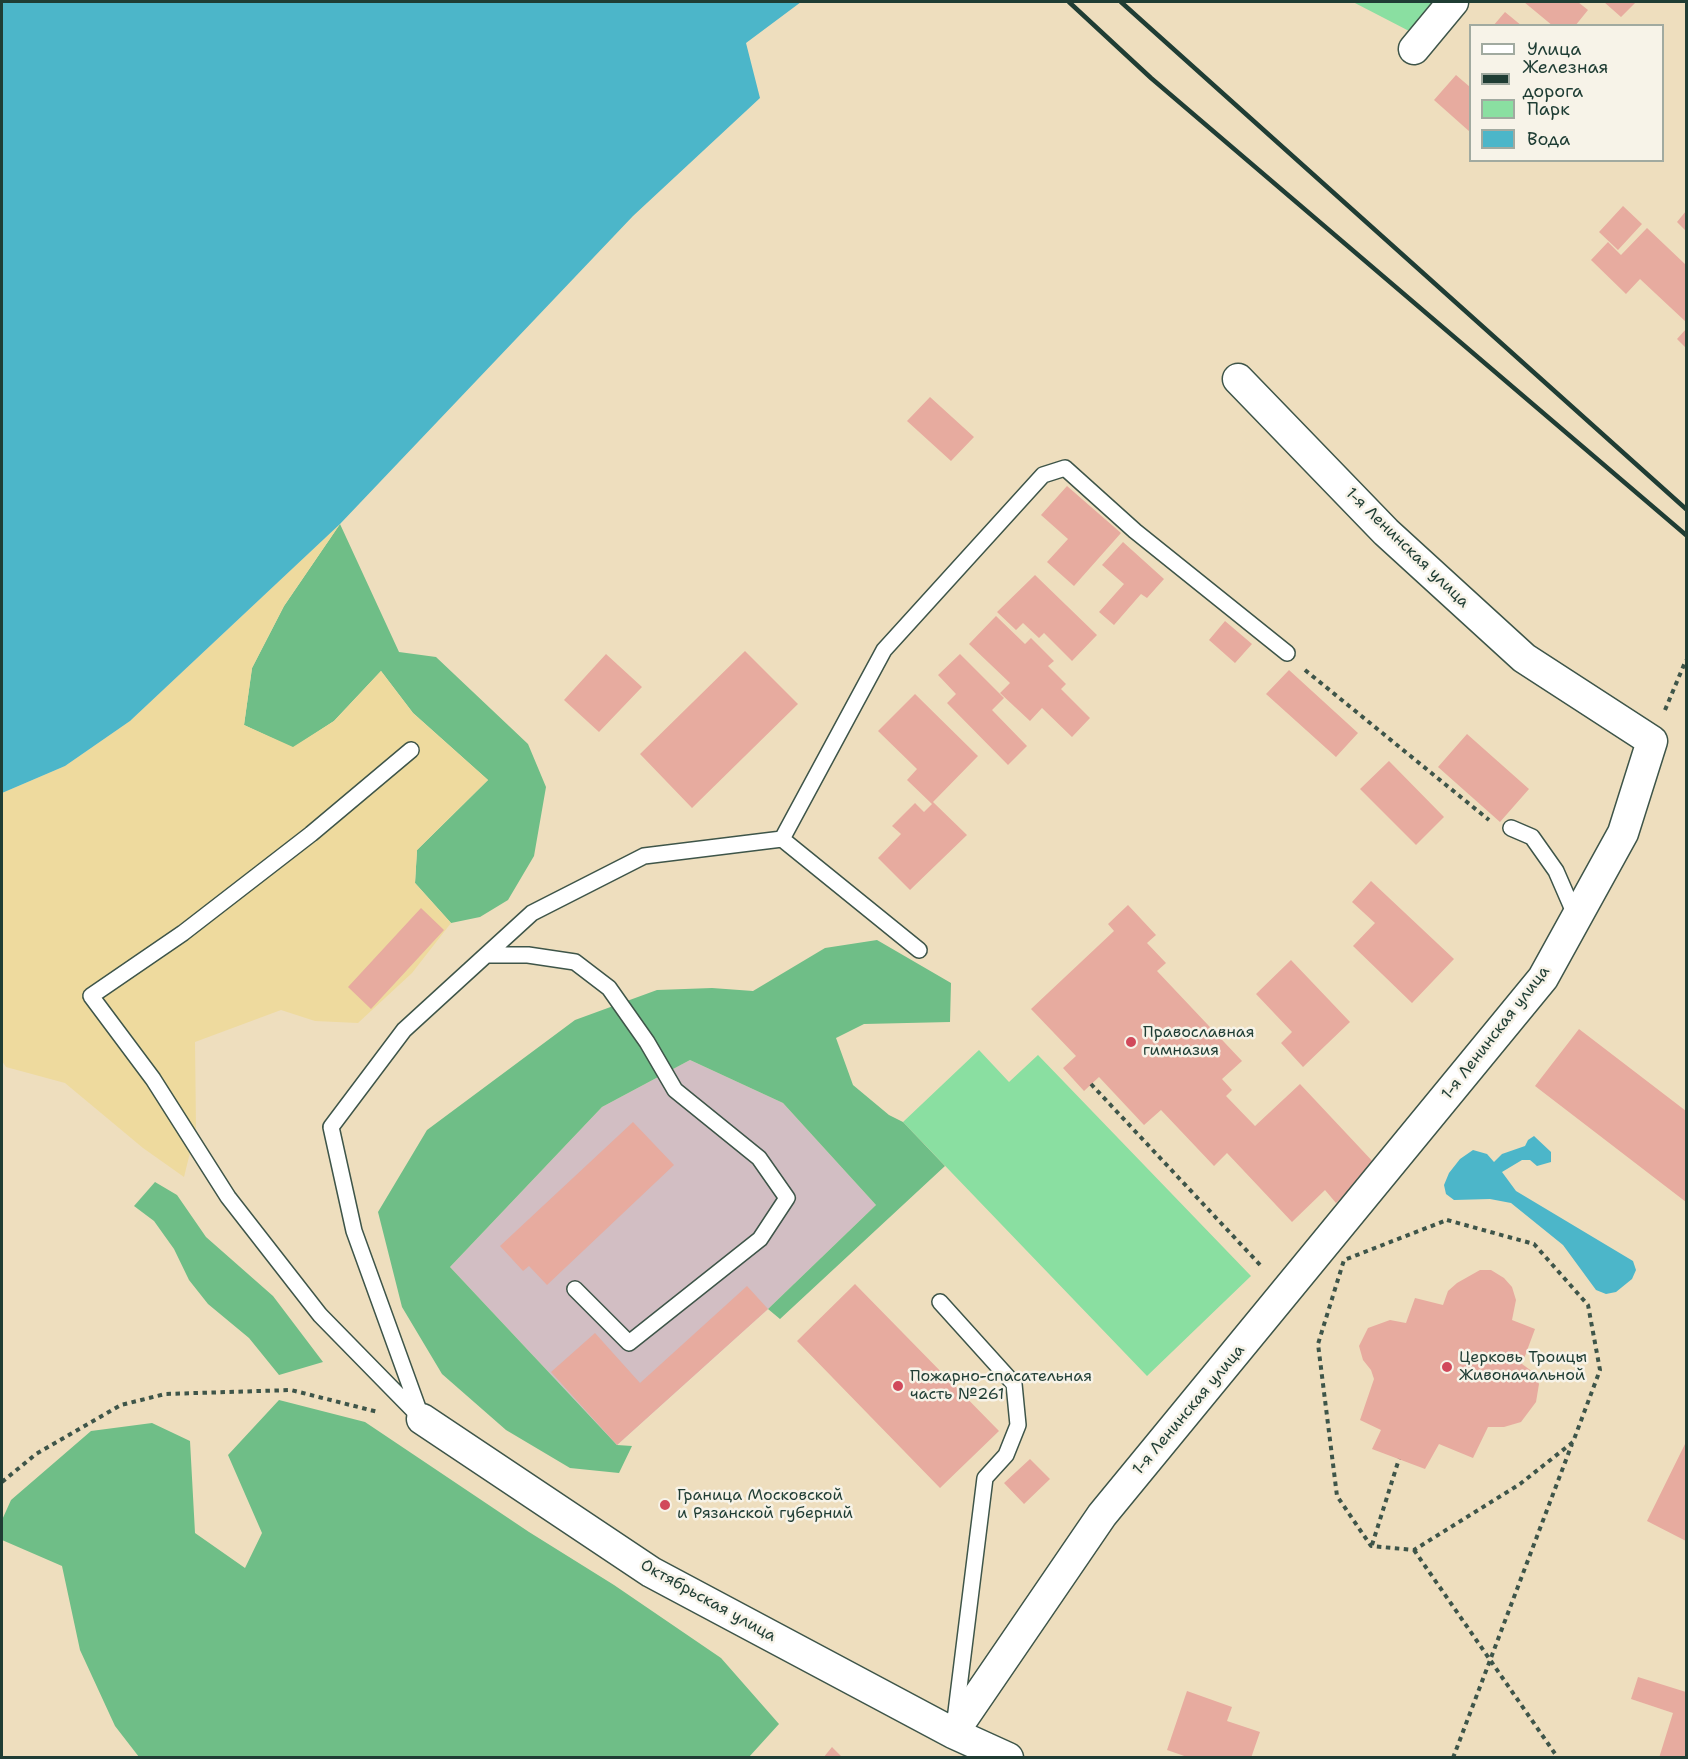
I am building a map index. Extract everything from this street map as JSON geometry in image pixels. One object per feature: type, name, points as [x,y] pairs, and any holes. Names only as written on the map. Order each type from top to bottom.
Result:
[{"type":"street","points":[[1414,49],[1453,2]]},
{"type":"street","name":"1-я Ленинская улица","points":[[953,1733],[1102,1515],[1287,1293],[1543,978],[1623,833],[1652,741],[1524,658],[1386,532],[1238,379]]},
{"type":"street","name":"Октябрьская улица","points":[[422,1419],[651,1572],[953,1733],[1008,1758]]},
{"type":"lane","points":[[782,839],[884,650],[1043,475],[1065,468],[1135,531],[1287,653]]},
{"type":"lane","points":[[411,750],[311,834],[183,933],[91,996],[153,1079],[228,1197],[320,1315],[422,1419]]},
{"type":"lane","points":[[1511,828],[1532,837],[1556,871],[1576,917]]},
{"type":"lane","points":[[422,1419],[354,1231],[331,1127],[404,1030],[532,913],[644,856],[782,839],[919,950]]},
{"type":"lane","points":[[487,955],[528,955],[575,962],[609,988],[647,1042],[675,1090],[759,1158],[787,1198],[760,1239],[629,1343],[575,1289]]},
{"type":"lane","points":[[940,1302],[1014,1384],[1018,1425],[1006,1455],[985,1478],[953,1733]]},
{"type":"path","points":[[1287,653],[1365,721],[1430,770],[1485,819],[1511,828]]},
{"type":"path","points":[[1652,741],[1686,660]]},
{"type":"path","points":[[1091,1084],[1287,1293]]},
{"type":"path","points":[[1371,1546],[1337,1496],[1318,1344],[1344,1260],[1447,1220],[1534,1244],[1588,1305],[1600,1370],[1453,1758]]},
{"type":"path","points":[[2,1482],[36,1454],[121,1405],[165,1394],[291,1390],[373,1411],[422,1419]]},
{"type":"path","points":[[1371,1546],[1414,1550],[1520,1484],[1573,1442]]},
{"type":"path","points":[[1371,1546],[1399,1459]]},
{"type":"path","points":[[1414,1550],[1558,1758]]},
{"type":"shaded area","points":[[690,1060],[783,1103],[876,1205],[768,1309],[617,1445],[450,1267],[602,1107]]},
{"type":"green space","points":[[1353,2],[1434,2],[1411,32]]},
{"type":"green space","points":[[340,524],[399,652],[436,657],[528,744],[546,787],[534,856],[508,900],[480,917],[451,923],[415,883],[417,850],[488,780],[413,713],[381,671],[334,721],[293,748],[244,725],[252,668],[284,606]]},
{"type":"green space","points":[[877,940],[951,983],[950,1022],[864,1024],[836,1038],[853,1085],[889,1115],[903,1122],[945,1166],[780,1319],[768,1309],[876,1205],[783,1103],[690,1060],[602,1107],[450,1267],[617,1445],[632,1446],[619,1473],[570,1468],[506,1430],[442,1374],[402,1307],[378,1212],[427,1130],[575,1020],[657,990],[712,988],[753,991],[825,948]]},
{"type":"green space","points":[[979,1050],[1009,1082],[1038,1055],[1251,1276],[1147,1376],[903,1122]]},
{"type":"green space","points":[[155,1182],[177,1195],[206,1237],[273,1296],[323,1362],[279,1375],[249,1338],[208,1304],[189,1280],[174,1249],[154,1221],[134,1206]]},
{"type":"green space","points":[[279,1400],[365,1422],[721,1658],[779,1724],[749,1757],[139,1757],[115,1726],[80,1650],[62,1566],[2,1540],[2,1520],[11,1500],[91,1431],[152,1423],[190,1441],[195,1533],[245,1568],[262,1533],[228,1455]]},
{"type":"sand","points":[[340,524],[284,606],[252,668],[244,725],[293,747],[334,721],[381,671],[413,713],[488,780],[417,850],[415,883],[451,923],[412,973],[358,1023],[315,1021],[281,1010],[195,1042],[196,1128],[184,1177],[143,1148],[65,1083],[6,1067],[2,1061],[2,793],[65,766],[130,721]]},
{"type":"water","points":[[2,2],[801,2],[746,43],[760,98],[633,216],[340,524],[130,721],[65,766],[2,793]]},
{"type":"water","points":[[1534,1136],[1551,1152],[1551,1162],[1537,1166],[1530,1160],[1522,1160],[1502,1172],[1516,1191],[1633,1261],[1636,1270],[1632,1279],[1616,1292],[1606,1294],[1596,1290],[1563,1245],[1511,1203],[1490,1199],[1454,1200],[1446,1194],[1444,1185],[1449,1173],[1460,1159],[1473,1150],[1487,1154],[1494,1162],[1502,1154],[1525,1146]]},
{"type":"building","points":[[1524,2],[1578,2],[1588,10],[1577,24],[1551,24]]},
{"type":"building","points":[[1604,2],[1636,2],[1621,17]]},
{"type":"building","points":[[1505,12],[1520,24],[1495,24]]},
{"type":"building","points":[[1456,75],[1469,86],[1469,131],[1434,100]]},
{"type":"building","points":[[1623,206],[1642,224],[1618,250],[1599,232]]},
{"type":"building","points":[[1686,211],[1686,231],[1677,222]]},
{"type":"building","points":[[1647,228],[1686,265],[1686,322],[1640,279],[1626,294],[1591,260],[1608,242],[1621,255]]},
{"type":"building","points":[[1686,329],[1686,348],[1677,339]]},
{"type":"building","points":[[930,397],[974,437],[951,461],[907,421]]},
{"type":"building","points":[[1067,486],[1121,533],[1074,586],[1047,562],[1068,539],[1041,515]]},
{"type":"building","points":[[1123,542],[1164,579],[1147,598],[1141,594],[1114,625],[1099,612],[1124,584],[1102,565]]},
{"type":"building","points":[[1035,575],[1097,635],[1072,661],[1044,633],[1039,638],[1023,623],[1016,630],[997,612]]},
{"type":"building","points":[[996,616],[1025,644],[1031,638],[1054,661],[1048,666],[1066,684],[1061,689],[1090,718],[1072,737],[1042,708],[1030,721],[1000,693],[1010,683],[969,644]]},
{"type":"building","points":[[1225,621],[1252,644],[1235,663],[1209,640]]},
{"type":"building","points":[[745,651],[798,704],[692,808],[640,754]]},
{"type":"building","points":[[606,654],[642,687],[599,732],[564,700]]},
{"type":"building","points":[[960,654],[1004,698],[992,710],[1027,746],[1008,765],[947,703],[956,694],[938,675]]},
{"type":"building","points":[[1289,670],[1358,733],[1336,757],[1266,694]]},
{"type":"building","points":[[915,694],[978,756],[933,802],[967,835],[910,890],[878,858],[901,834],[892,826],[915,803],[924,812],[932,804],[907,780],[917,769],[878,731]]},
{"type":"building","points":[[1467,734],[1529,789],[1500,822],[1438,767]]},
{"type":"building","points":[[1389,761],[1444,817],[1416,845],[1360,789]]},
{"type":"building","points":[[1371,881],[1454,959],[1412,1003],[1353,946],[1375,923],[1352,902]]},
{"type":"building","points":[[1128,905],[1156,935],[1147,943],[1166,963],[1157,971],[1242,1061],[1222,1079],[1232,1090],[1226,1096],[1255,1126],[1300,1084],[1376,1165],[1336,1203],[1325,1190],[1292,1222],[1227,1153],[1214,1166],[1161,1110],[1144,1125],[1099,1077],[1084,1091],[1063,1068],[1076,1056],[1031,1009],[1114,931],[1108,924]]},
{"type":"building","points":[[421,908],[444,930],[371,1009],[348,987]]},
{"type":"building","points":[[1291,960],[1350,1022],[1303,1067],[1281,1043],[1292,1032],[1256,994]]},
{"type":"building","points":[[1579,1029],[1686,1111],[1686,1202],[1535,1086]]},
{"type":"building","points":[[633,1122],[674,1165],[547,1285],[529,1266],[523,1271],[500,1246]]},
{"type":"building","name":"Церковь Троицы Живоначальной","points":[[1480,1270],[1491,1270],[1504,1278],[1512,1287],[1516,1300],[1512,1320],[1535,1329],[1522,1364],[1533,1372],[1539,1384],[1536,1402],[1521,1422],[1504,1427],[1488,1427],[1473,1458],[1439,1444],[1425,1469],[1372,1449],[1381,1430],[1360,1420],[1374,1379],[1371,1370],[1363,1360],[1359,1346],[1368,1328],[1390,1320],[1406,1323],[1415,1298],[1443,1305],[1448,1291]]},
{"type":"building","name":"Пожарно-спасательная часть №261","points":[[855,1284],[999,1431],[940,1488],[797,1341]]},
{"type":"building","points":[[747,1286],[768,1309],[617,1445],[551,1372],[595,1333],[640,1383]]},
{"type":"building","points":[[1686,1442],[1686,1541],[1647,1521]]},
{"type":"building","points":[[1030,1459],[1050,1479],[1024,1504],[1004,1483]]},
{"type":"building","points":[[1638,1677],[1686,1692],[1685,1758],[1659,1758],[1673,1713],[1631,1699]]},
{"type":"building","points":[[1187,1691],[1232,1707],[1227,1721],[1260,1732],[1251,1758],[1190,1758],[1167,1750]]},
{"type":"building","points":[[832,1747],[843,1758],[823,1758]]},
{"type":"railway","points":[[1069,2],[1151,78],[1686,535]]},
{"type":"railway","points":[[1121,2],[1686,509]]},
{"type":"place","name":"Православная гимназия","points":[[1131,1042]]},
{"type":"place","name":"Церковь Троицы Живоначальной","points":[[1447,1367]]},
{"type":"place","name":"Пожарно-спасательная часть №261","points":[[898,1386]]},
{"type":"place","name":"Граница Московской и Рязанской губерний","points":[[665,1505]]}]
